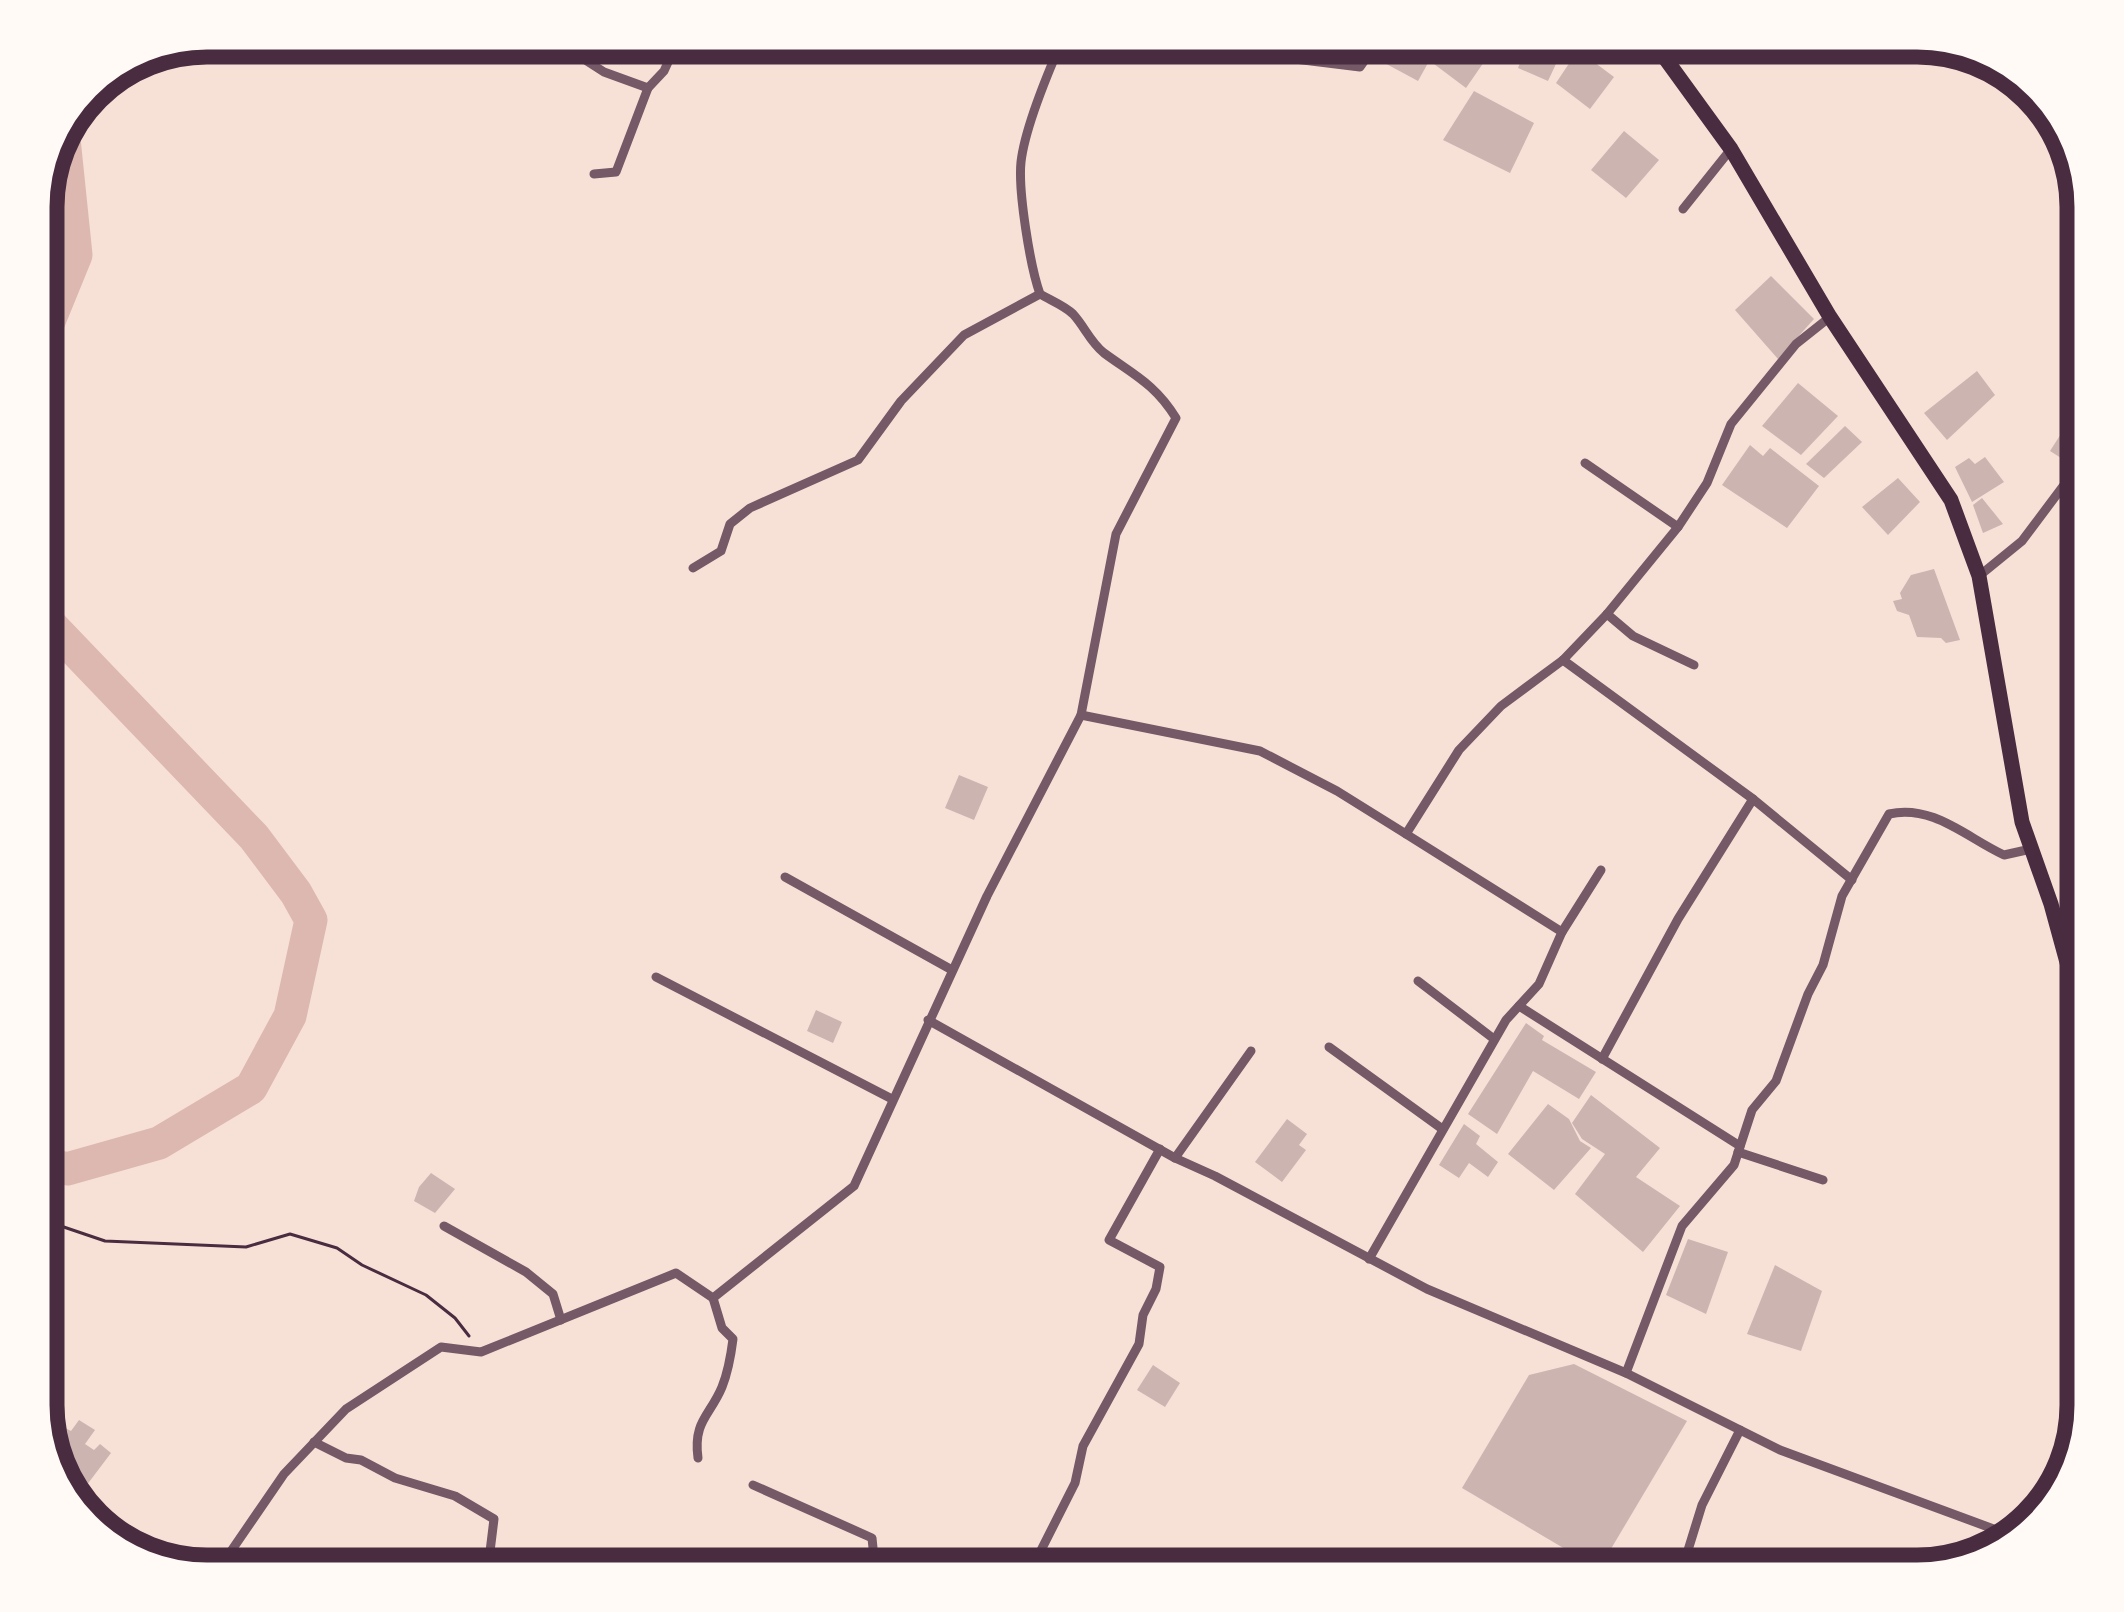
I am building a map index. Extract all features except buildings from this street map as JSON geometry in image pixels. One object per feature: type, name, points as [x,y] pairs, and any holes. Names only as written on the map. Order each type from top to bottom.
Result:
[{"type":"highway","points":[[1664,57],[1731,149],[1830,316],[1951,500],[1978,576],[1992,638],[2016,791],[2067,959]]},
{"type":"street","points":[[581,57],[604,72],[648,88]]},
{"type":"street","points":[[594,174],[616,172],[648,88],[670,57]]},
{"type":"street","points":[[713,1298],[854,1186],[952,970],[1081,715],[1116,534],[1176,418],[1163,397],[1133,369],[1105,354],[1087,337],[1072,312],[1040,294],[1033,274],[1021,163],[1055,57]]},
{"type":"street","points":[[1279,57],[1360,67],[1367,57]]},
{"type":"street","points":[[1683,208],[1731,149]]},
{"type":"street","points":[[694,568],[721,550],[730,524],[750,508],[858,460],[901,401],[964,334],[1040,294]]},
{"type":"street","points":[[1406,834],[1459,750],[1502,706],[1563,660],[1607,614],[1707,483],[1731,424],[1796,344],[1830,316]]},
{"type":"street","points":[[1585,464],[1678,526]]},
{"type":"street","points":[[1978,576],[2022,541],[2067,481]]},
{"type":"street","points":[[1607,614],[1634,636],[1694,665]]},
{"type":"street","points":[[1563,660],[1753,799],[1852,880]]},
{"type":"street","points":[[1081,715],[1260,751],[1337,790],[1562,932]]},
{"type":"street","points":[[1602,1059],[1678,919],[1753,799]]},
{"type":"street","points":[[1626,1373],[1682,1226],[1734,1165],[1752,1110],[1776,1081],[1823,965],[1842,896],[1889,814],[1903,811],[1944,820],[2004,855],[2031,849]]},
{"type":"street","points":[[1369,1259],[1494,1039],[1539,984],[1562,932],[1601,870]]},
{"type":"street","points":[[785,877],[952,970]]},
{"type":"street","points":[[656,976],[892,1099]]},
{"type":"street","points":[[1418,981],[1494,1039]]},
{"type":"street","points":[[1519,1006],[1739,1149],[1823,1180]]},
{"type":"street","points":[[928,1020],[1160,1150],[1426,1288],[1626,1373],[1780,1450],[1999,1531]]},
{"type":"street","points":[[1329,1047],[1442,1128]]},
{"type":"street","points":[[1175,1158],[1251,1052]]},
{"type":"street","points":[[1039,1555],[1075,1483],[1083,1446],[1139,1344],[1142,1315],[1156,1289],[1160,1268],[1109,1240],[1160,1150]]},
{"type":"street","points":[[444,1226],[526,1272],[553,1294],[561,1320]]},
{"type":"street","points":[[228,1555],[284,1474],[346,1409],[441,1348],[481,1352],[676,1274],[713,1298],[722,1328],[734,1339],[722,1390],[703,1415],[695,1440],[698,1458]]},
{"type":"street","points":[[1687,1555],[1702,1505],[1740,1430]]},
{"type":"street","points":[[314,1442],[395,1478],[455,1496],[494,1520],[490,1555]]},
{"type":"street","points":[[753,1485],[872,1538],[874,1555]]},
{"type":"path","points":[[57,1225],[105,1241],[246,1247],[290,1234],[337,1248],[362,1265],[427,1294],[455,1318],[481,1352]]},
{"type":"waterway","points":[[57,302],[76,255],[66,157]]},
{"type":"waterway","points":[[57,632],[254,837],[311,920],[290,1016],[251,1088],[159,1143],[67,1169],[57,1166]]}]
